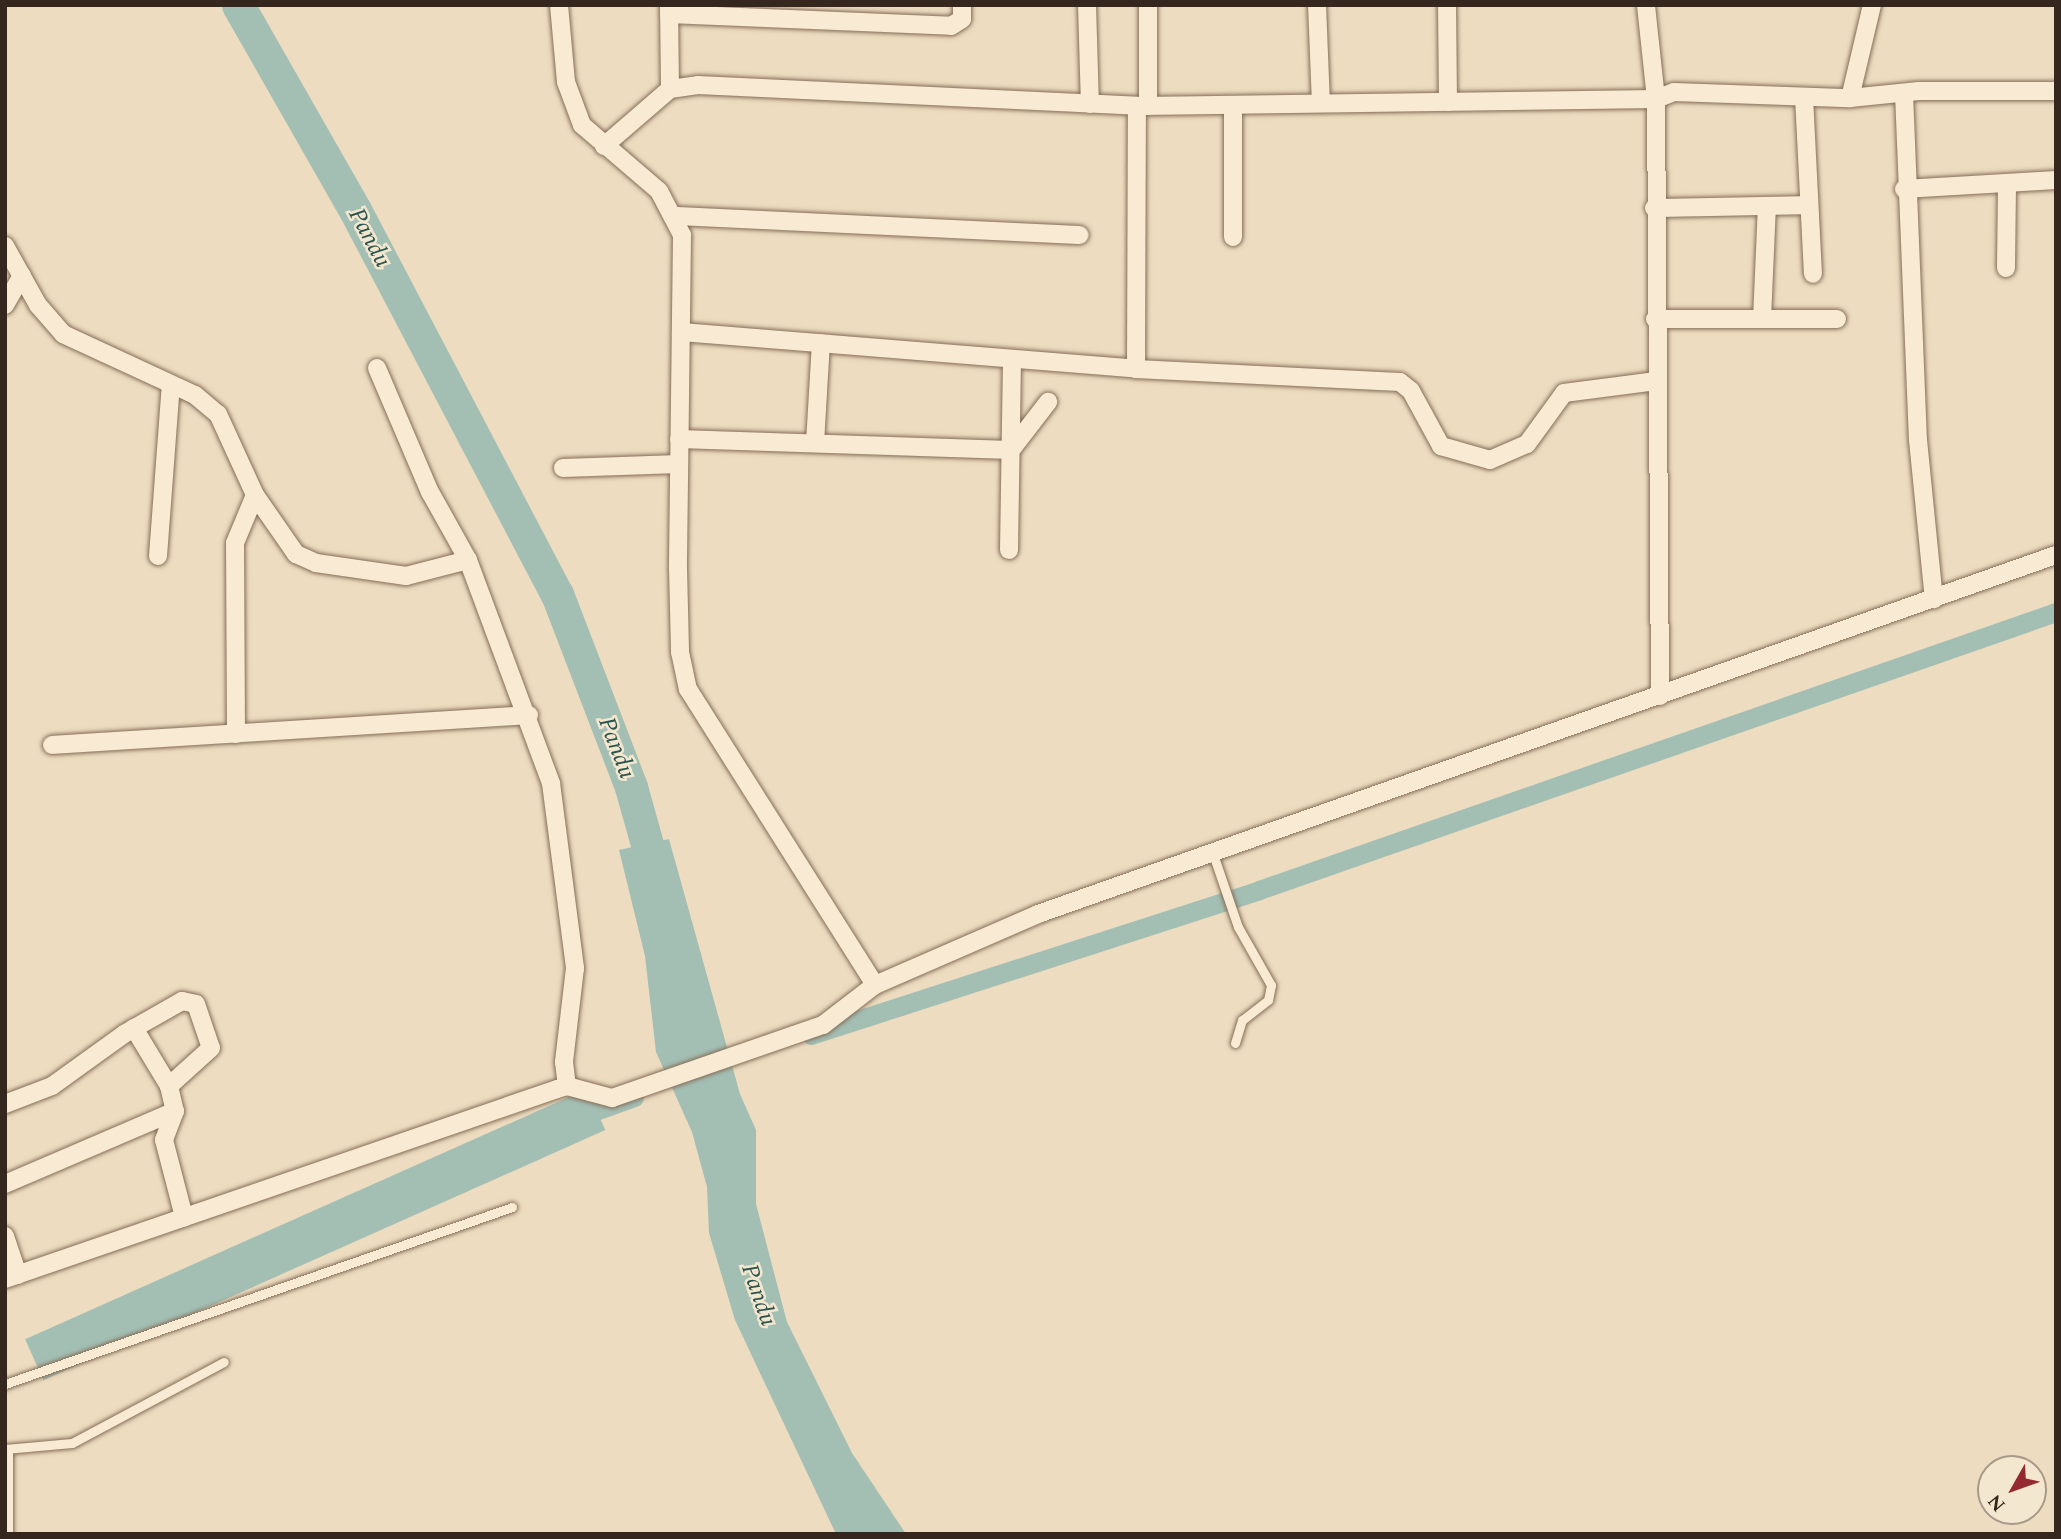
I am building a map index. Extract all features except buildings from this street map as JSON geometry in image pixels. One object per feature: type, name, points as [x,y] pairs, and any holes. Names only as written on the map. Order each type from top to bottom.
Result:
[{"type":"street","points":[[559,5],[573,106],[582,125],[604,146],[645,177],[676,216],[682,235],[680,652],[688,689],[875,985]]},
{"type":"street","points":[[670,89],[669,10],[951,26],[962,19],[962,5]]},
{"type":"street","points":[[1087,5],[1090,104]]},
{"type":"street","points":[[1136,369],[1148,5]]},
{"type":"street","points":[[1317,5],[1321,103]]},
{"type":"street","points":[[1447,5],[1448,102]]},
{"type":"street","points":[[1646,5],[1656,99],[1654,208],[1660,696]]},
{"type":"street","points":[[1850,98],[1872,5]]},
{"type":"street","points":[[604,146],[670,89],[698,85],[1143,106],[1656,99],[1674,92],[1850,98],[1904,93],[2056,91]]},
{"type":"street","points":[[1904,93],[1904,189],[1934,599]]},
{"type":"street","points":[[1804,97],[1807,205],[1813,274]]},
{"type":"street","points":[[1233,105],[1233,237]]},
{"type":"street","points":[[1904,189],[2056,180]]},
{"type":"street","points":[[2006,268],[2007,183]]},
{"type":"street","points":[[1654,208],[1807,205]]},
{"type":"street","points":[[1762,319],[1767,206]]},
{"type":"street","points":[[676,216],[1080,235]]},
{"type":"street","points":[[5,246],[22,276],[63,334],[207,403],[228,426],[255,495],[287,543],[308,560],[416,576],[468,560]]},
{"type":"street","points":[[5,304],[22,276]]},
{"type":"street","points":[[1655,319],[1837,319]]},
{"type":"street","points":[[681,332],[1136,369],[1400,382],[1411,391],[1441,446],[1490,460],[1527,444],[1564,393],[1656,382]]},
{"type":"street","points":[[815,443],[821,344]]},
{"type":"street","points":[[1009,550],[1012,359]]},
{"type":"street","points":[[377,368],[430,492],[468,560],[529,715],[551,783],[572,932],[575,977],[564,1062],[568,1086]]},
{"type":"street","points":[[158,555],[171,384]]},
{"type":"street","points":[[1011,450],[1048,402]]},
{"type":"street","points":[[679,439],[1011,450]]},
{"type":"street","points":[[563,468],[679,464]]},
{"type":"street","points":[[236,734],[235,543],[255,495]]},
{"type":"street","points":[[5,1236],[12,1277],[568,1086],[595,1096],[612,1098],[822,1026],[850,1007],[875,985],[1038,915],[1216,861],[1660,696],[2056,555]]},
{"type":"street","points":[[52,745],[529,715]]},
{"type":"street","points":[[5,1104],[52,1086],[134,1028],[182,1002],[202,1010],[211,1040],[208,1056],[169,1086]]},
{"type":"street","points":[[134,1028],[169,1086],[175,1111],[165,1129],[165,1153],[184,1217]]},
{"type":"street","points":[[5,1184],[175,1111]]},
{"type":"lane","points":[[1216,861],[1238,927],[1271,993],[1242,1020],[1235,1043]]},
{"type":"lane","points":[[5,1384],[512,1207]]},
{"type":"lane","points":[[8,1534],[7,1450],[54,1447],[97,1433],[224,1362]]},
{"type":"water","points":[[669,839],[740,1094],[756,1130],[756,1204],[787,1322],[852,1453],[906,1534],[836,1534],[735,1320],[709,1233],[707,1187],[692,1132],[656,1052],[645,956],[619,850]]},
{"type":"water","points":[[587,1089],[605,1130],[43,1380],[25,1339]]},
{"type":"waterway","name":"Pandu","points":[[238,5],[355,210],[557,594],[631,787],[659,887]]},
{"type":"waterway","points":[[811,1035],[1259,890],[2056,612]]},
{"type":"waterway","points":[[573,1119],[634,1097]]}]
